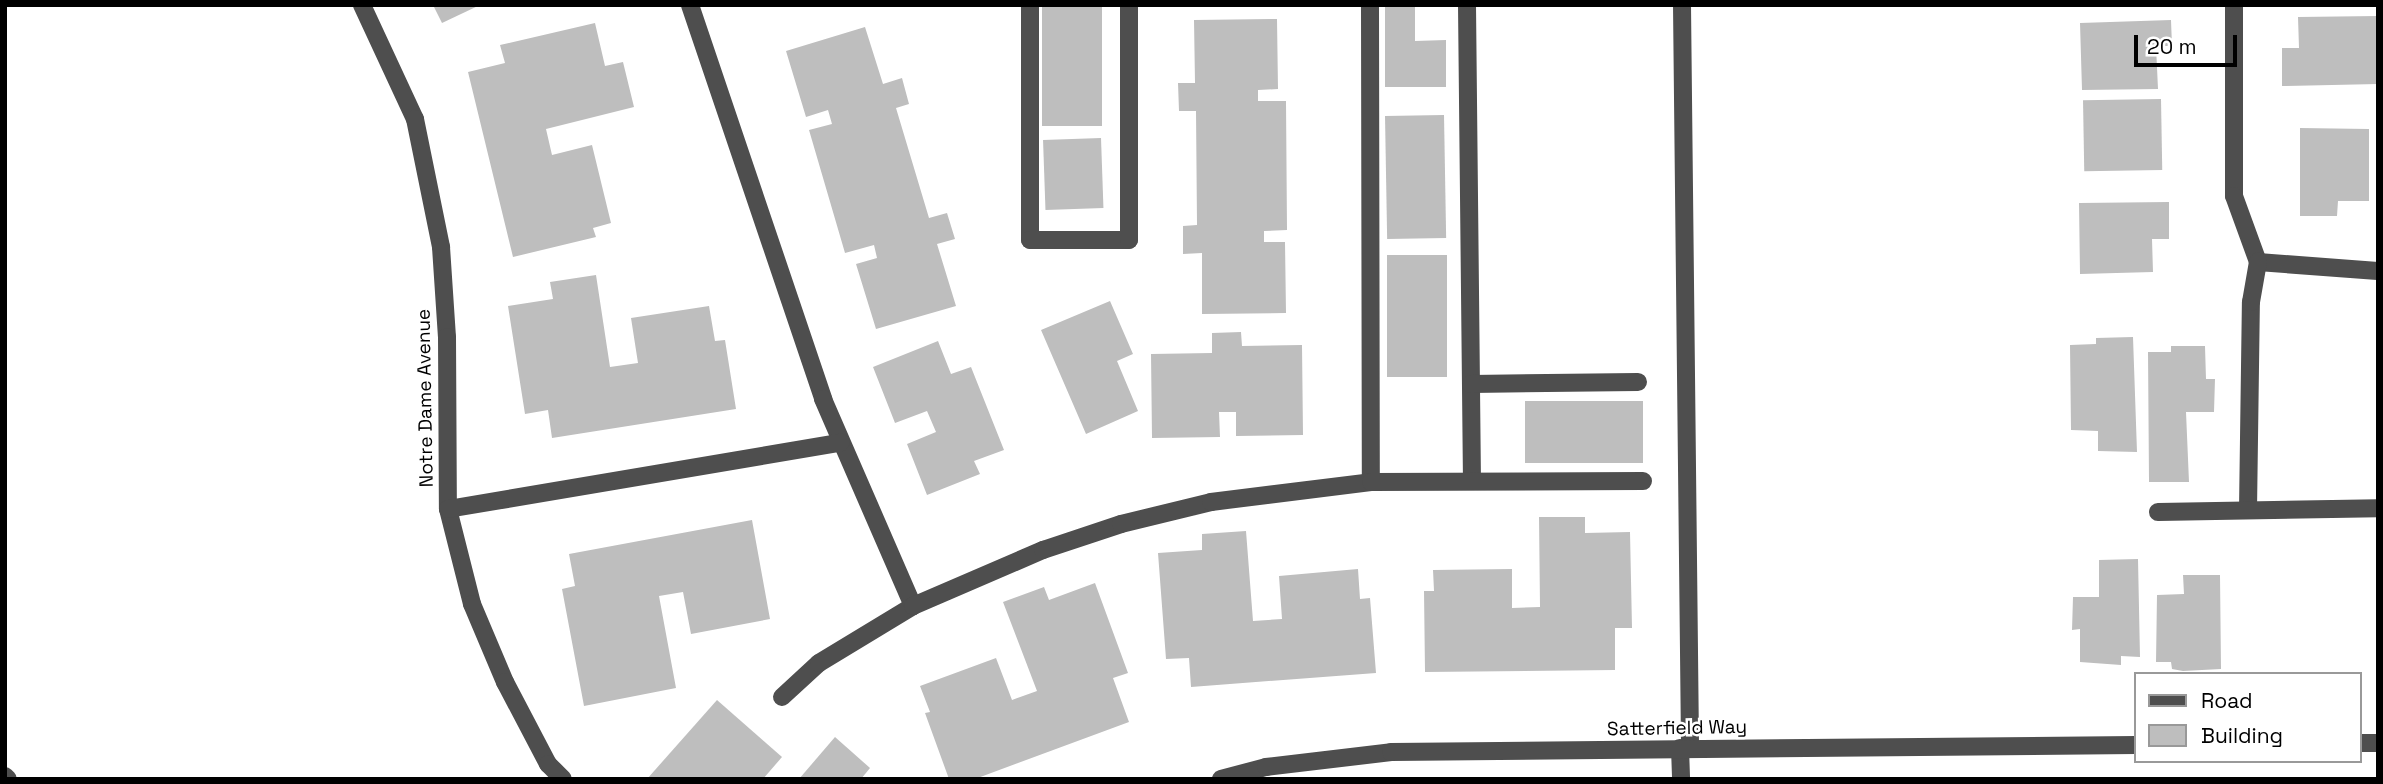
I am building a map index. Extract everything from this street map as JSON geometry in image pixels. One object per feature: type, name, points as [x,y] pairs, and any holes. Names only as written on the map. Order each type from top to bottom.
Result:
[{"type":"street","name":"Notre Dame Avenue","points":[[362,5],[415,120],[441,247],[447,337],[448,509],[472,604],[505,682],[548,764],[563,779]]},
{"type":"street","points":[[690,5],[840,443],[913,606]]},
{"type":"street","points":[[1030,5],[1030,240],[1129,240],[1129,5]]},
{"type":"street","points":[[1370,5],[1370,482]]},
{"type":"street","points":[[1467,5],[1472,480]]},
{"type":"street","points":[[1681,779],[1685,748],[1682,5]]},
{"type":"street","points":[[2234,5],[2234,196],[2258,262],[2251,302],[2248,510]]},
{"type":"street","points":[[2258,262],[2378,271]]},
{"type":"street","points":[[1471,384],[1638,382]]},
{"type":"street","points":[[448,509],[840,443]]},
{"type":"street","points":[[782,697],[819,663],[913,606],[1031,556],[1121,524],[1211,502],[1370,482],[1643,481]]},
{"type":"street","points":[[2158,512],[2378,508]]},
{"type":"street","name":"Satterfield Way","points":[[1221,779],[1266,766],[1391,752],[2134,745]]},
{"type":"building","points":[[433,5],[480,5],[442,23]]},
{"type":"building","points":[[1042,5],[1102,5],[1102,126],[1042,126]]},
{"type":"building","points":[[1385,5],[1415,5],[1415,41],[1446,40],[1446,87],[1385,87]]},
{"type":"building","points":[[2378,16],[2378,84],[2282,86],[2282,48],[2299,48],[2298,17]]},
{"type":"building","points":[[1277,19],[1278,89],[1258,90],[1258,101],[1286,101],[1287,230],[1264,231],[1264,242],[1285,242],[1286,313],[1202,314],[1202,253],[1183,254],[1183,226],[1197,225],[1196,111],[1179,111],[1178,83],[1195,83],[1194,20]]},
{"type":"building","points":[[2171,20],[2172,46],[2156,46],[2158,89],[2082,90],[2080,23]]},
{"type":"building","points":[[595,23],[605,66],[623,62],[634,107],[546,129],[552,155],[592,145],[611,223],[593,228],[596,237],[513,257],[468,72],[505,63],[500,45]]},
{"type":"building","points":[[865,27],[883,84],[902,78],[909,104],[896,108],[929,218],[947,213],[955,239],[937,244],[956,306],[876,329],[856,264],[877,258],[874,245],[845,253],[809,130],[832,124],[828,110],[806,117],[786,51]]},
{"type":"building","points":[[2161,99],[2162,170],[2084,171],[2083,100]]},
{"type":"building","points":[[1444,115],[1446,238],[1387,239],[1385,116]]},
{"type":"building","points":[[2300,128],[2369,129],[2369,201],[2338,201],[2337,216],[2300,216]]},
{"type":"building","points":[[1101,138],[1103,208],[1045,210],[1043,140]]},
{"type":"building","points":[[2169,202],[2169,239],[2152,239],[2153,272],[2080,274],[2079,203]]},
{"type":"building","points":[[1387,255],[1447,255],[1447,377],[1387,377]]},
{"type":"building","points":[[596,275],[610,367],[638,363],[631,318],[709,306],[715,341],[725,340],[736,409],[552,438],[548,410],[525,414],[508,306],[553,299],[550,282]]},
{"type":"building","points":[[1110,301],[1133,354],[1117,361],[1138,411],[1086,434],[1041,330]]},
{"type":"building","points":[[1241,332],[1242,346],[1302,345],[1303,435],[1236,436],[1236,412],[1219,412],[1220,437],[1152,438],[1151,354],[1212,353],[1212,333]]},
{"type":"building","points":[[2133,337],[2137,452],[2098,451],[2098,431],[2071,430],[2070,345],[2096,344],[2096,338]]},
{"type":"building","points":[[938,341],[951,374],[971,367],[1004,450],[974,461],[980,474],[927,495],[907,444],[936,432],[927,411],[895,423],[873,367]]},
{"type":"building","points":[[2171,346],[2205,346],[2206,379],[2215,379],[2214,412],[2186,412],[2189,482],[2149,482],[2148,352],[2171,352]]},
{"type":"building","points":[[1525,401],[1643,401],[1643,463],[1525,463]]},
{"type":"building","points":[[1539,517],[1585,517],[1585,533],[1630,532],[1632,628],[1615,628],[1615,670],[1425,672],[1424,591],[1434,591],[1433,570],[1512,569],[1512,608],[1540,607]]},
{"type":"building","points":[[752,520],[770,619],[691,634],[683,592],[659,596],[676,688],[584,706],[562,589],[575,586],[569,554]]},
{"type":"building","points":[[1246,531],[1253,621],[1282,619],[1279,576],[1358,569],[1360,599],[1370,598],[1376,673],[1191,687],[1189,658],[1166,659],[1158,553],[1202,550],[1202,534]]},
{"type":"building","points":[[2138,559],[2140,657],[2121,656],[2121,665],[2080,662],[2080,629],[2072,630],[2073,597],[2099,597],[2099,560]]},
{"type":"building","points":[[2183,575],[2220,575],[2221,669],[2183,671],[2172,669],[2171,662],[2156,662],[2157,595],[2184,594]]},
{"type":"building","points":[[1095,583],[1128,673],[1113,678],[1129,722],[975,779],[949,779],[925,713],[930,712],[920,686],[996,658],[1012,700],[1037,691],[1003,602],[1044,587],[1049,600]]},
{"type":"building","points":[[717,700],[782,757],[763,779],[647,779]]},
{"type":"building","points":[[835,737],[870,768],[861,779],[799,779]]}]
